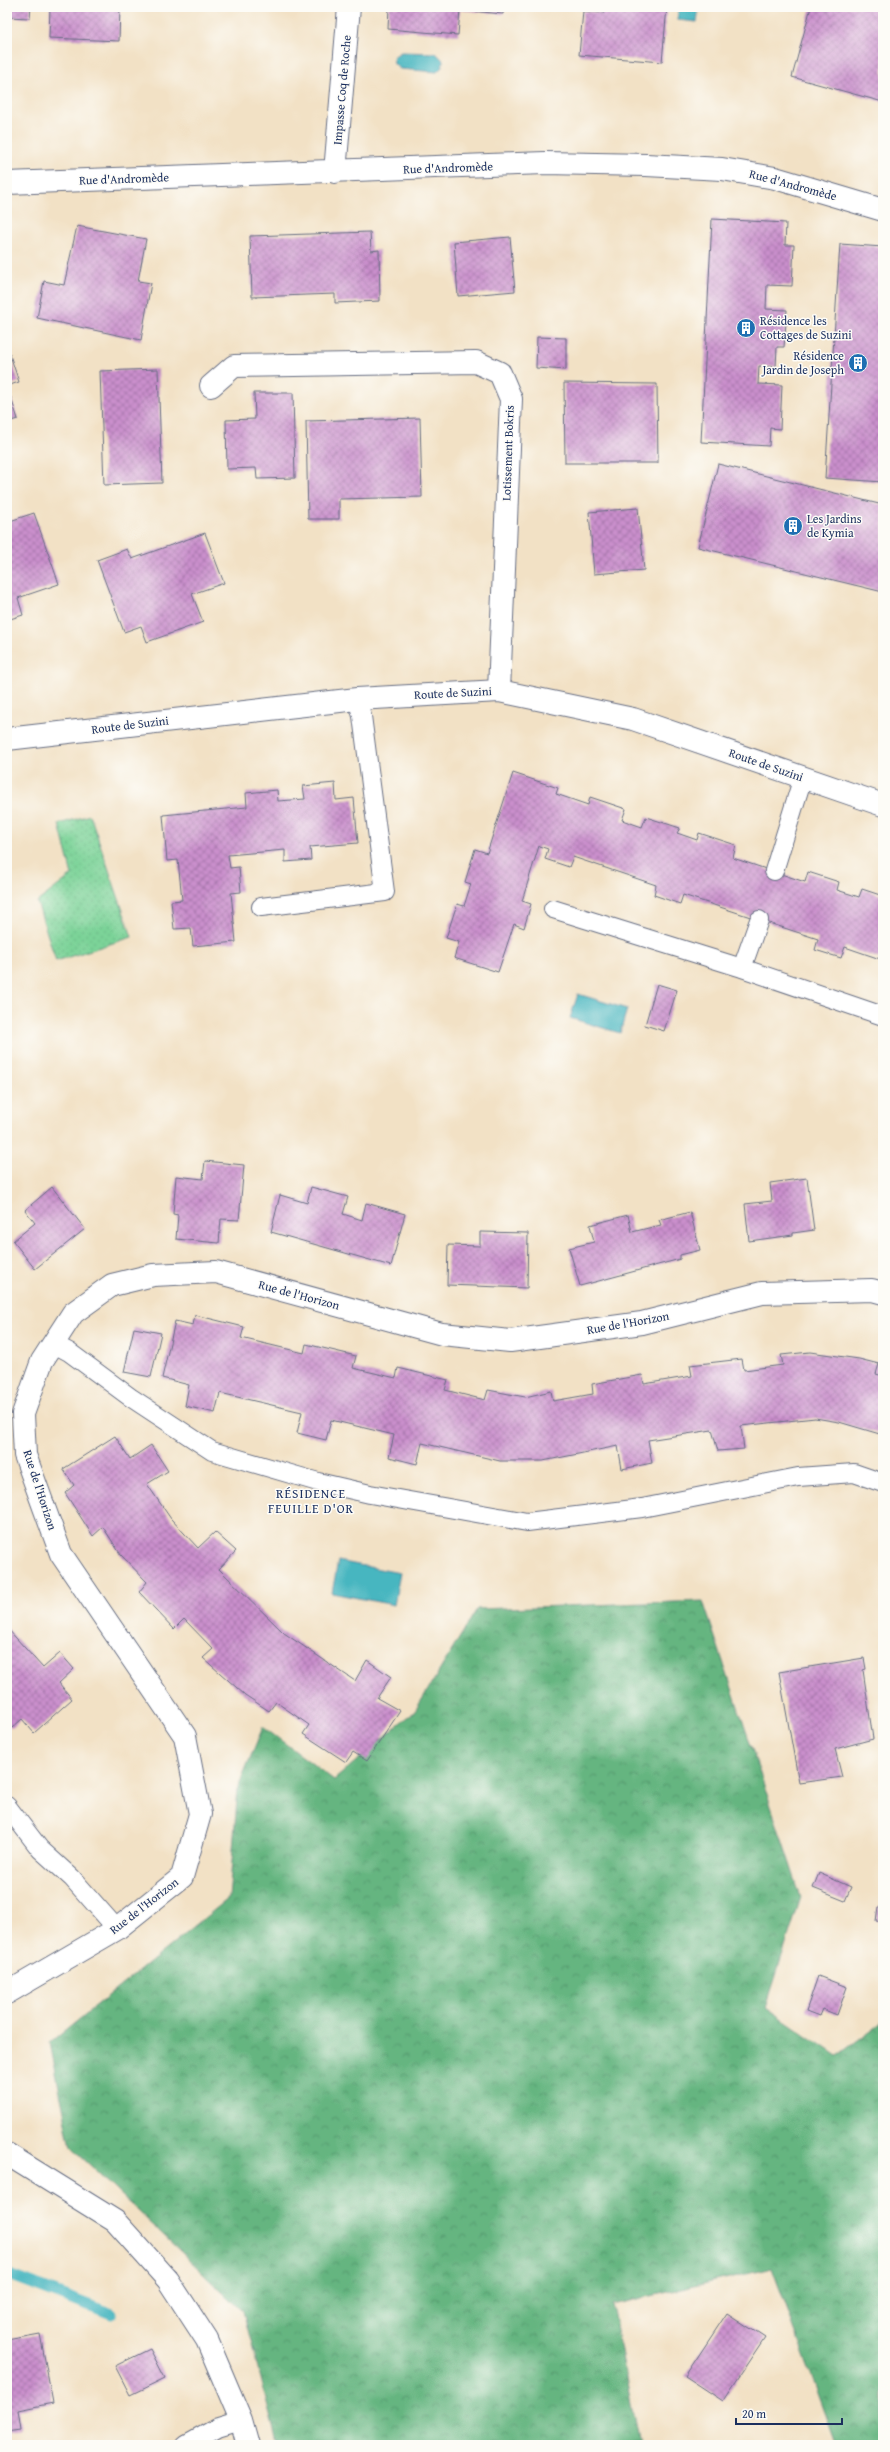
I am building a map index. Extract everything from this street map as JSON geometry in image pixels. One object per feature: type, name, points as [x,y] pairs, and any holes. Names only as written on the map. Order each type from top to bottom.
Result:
[{"type":"street","name":"Impasse Coq de Roche","points":[[335,172],[350,7]]},
{"type":"street","name":"Rue d'Andromède","points":[[7,183],[335,172],[544,163],[722,168],[776,178],[883,210]]},
{"type":"street","name":"Lotissement Bokris","points":[[211,386],[234,366],[476,362],[500,373],[511,399],[499,691]]},
{"type":"street","name":"Route de Suzini","points":[[7,739],[357,699],[499,691],[633,719],[883,805]]},
{"type":"street","name":"Rue de l'Horizon","points":[[7,1993],[117,1929],[182,1876],[200,1814],[185,1736],[61,1554],[25,1455],[23,1414],[42,1361],[73,1313],[112,1285],[153,1275],[216,1272],[442,1334],[510,1341],[642,1323],[762,1293],[872,1290],[883,1293]]},
{"type":"street","points":[[7,2154],[115,2221],[168,2280],[207,2340],[241,2420],[248,2445]]},
{"type":"lane","points":[[261,907],[385,892],[362,716],[357,699]]},
{"type":"lane","points":[[774,872],[803,777]]},
{"type":"lane","points":[[553,909],[742,968],[883,1016]]},
{"type":"lane","points":[[742,968],[759,920]]},
{"type":"lane","points":[[54,1344],[69,1352],[212,1451],[318,1482],[370,1494],[527,1522],[642,1508],[798,1477],[854,1473],[883,1484]]},
{"type":"lane","points":[[7,1806],[40,1849],[72,1878],[117,1929]]},
{"type":"lane","points":[[186,2445],[218,2427],[241,2420]]},
{"type":"green space","points":[[90,815],[132,937],[56,961],[37,902],[72,875],[59,824]]},
{"type":"green space","points":[[703,1601],[801,1897],[766,2007],[837,2056],[883,2021],[883,2445],[837,2445],[772,2268],[612,2305],[639,2445],[278,2445],[243,2311],[71,2147],[50,2043],[229,1898],[238,1787],[263,1727],[334,1780],[415,1711],[477,1609]]},
{"type":"water","points":[[679,7],[699,7],[697,22],[677,20]]},
{"type":"water","points":[[401,52],[436,53],[443,60],[442,67],[437,72],[400,69],[394,64],[393,57]]},
{"type":"water","points":[[578,994],[627,1009],[620,1033],[570,1018]]},
{"type":"water","points":[[338,1561],[400,1573],[394,1605],[332,1593]]},
{"type":"building","points":[[8,7],[31,7],[30,18],[7,17]]},
{"type":"building","points":[[50,7],[120,7],[119,41],[49,38]]},
{"type":"building","points":[[389,7],[504,7],[503,14],[460,10],[458,35],[388,29]]},
{"type":"building","points":[[605,7],[667,7],[662,62],[579,55],[583,11],[605,13]]},
{"type":"building","points":[[811,7],[883,7],[883,102],[792,77]]},
{"type":"building","name":"Résidence les Cottages de Suzini","points":[[712,219],[786,223],[785,245],[794,245],[792,286],[767,285],[766,309],[787,310],[784,347],[777,347],[776,367],[759,366],[758,384],[782,385],[780,429],[770,428],[769,446],[701,442]]},
{"type":"building","points":[[77,226],[146,239],[138,281],[151,283],[141,340],[37,318],[44,281],[64,285]]},
{"type":"building","points":[[370,232],[371,251],[379,250],[380,301],[335,303],[335,294],[252,297],[250,236]]},
{"type":"building","points":[[510,237],[515,291],[458,296],[454,242]]},
{"type":"building","name":"Résidence Jardin de Joseph","points":[[840,244],[883,247],[883,482],[825,478]]},
{"type":"building","points":[[537,337],[566,338],[566,370],[536,368]]},
{"type":"building","points":[[7,346],[19,382],[7,386]]},
{"type":"building","points":[[158,369],[162,483],[104,485],[100,371]]},
{"type":"building","points":[[564,383],[657,384],[658,463],[565,463]]},
{"type":"building","points":[[7,386],[18,419],[7,422]]},
{"type":"building","points":[[254,393],[293,393],[295,478],[257,479],[256,468],[227,469],[226,420],[255,419]]},
{"type":"building","points":[[420,418],[422,497],[339,499],[339,519],[308,519],[306,421]]},
{"type":"building","name":"Les Jardins de Kymia","points":[[718,464],[883,505],[883,592],[698,547]]},
{"type":"building","points":[[638,508],[644,570],[594,574],[589,512]]},
{"type":"building","points":[[34,513],[59,584],[18,598],[23,615],[7,620],[7,522]]},
{"type":"building","points":[[205,533],[224,583],[192,594],[203,622],[147,642],[141,626],[124,632],[97,560],[127,549],[132,559]]},
{"type":"building","points":[[513,773],[558,788],[556,794],[588,805],[590,797],[626,809],[622,820],[642,827],[646,817],[680,828],[677,833],[697,840],[699,833],[736,845],[733,858],[805,882],[808,872],[839,882],[837,890],[859,897],[862,889],[883,896],[883,960],[845,947],[841,958],[815,950],[818,939],[683,895],[680,904],[654,895],[656,885],[573,857],[569,867],[545,859],[548,849],[539,846],[522,901],[531,904],[524,928],[514,924],[498,972],[454,958],[459,942],[446,938],[457,904],[464,906],[471,884],[465,882],[475,849],[487,853]]},
{"type":"building","points":[[335,783],[336,800],[354,798],[358,843],[310,847],[311,860],[285,862],[285,850],[228,855],[230,868],[239,867],[241,892],[231,893],[236,942],[193,946],[191,928],[174,929],[171,901],[182,900],[178,860],[167,861],[163,815],[247,807],[246,793],[277,790],[278,801],[305,799],[303,786]]},
{"type":"building","points":[[657,984],[677,990],[664,1031],[645,1025]]},
{"type":"building","points":[[205,1161],[244,1165],[239,1220],[221,1219],[219,1243],[176,1239],[178,1215],[173,1214],[176,1176],[203,1179]]},
{"type":"building","points":[[807,1178],[814,1230],[793,1233],[793,1235],[749,1241],[745,1204],[772,1201],[770,1183]]},
{"type":"building","points":[[52,1187],[85,1229],[35,1269],[13,1241],[35,1223],[25,1210]]},
{"type":"building","points":[[311,1187],[348,1197],[343,1214],[362,1220],[366,1203],[405,1214],[391,1266],[271,1232],[280,1195],[307,1203]]},
{"type":"building","points":[[690,1212],[700,1250],[680,1255],[680,1259],[580,1286],[569,1248],[594,1242],[590,1225],[628,1215],[632,1232],[661,1225],[659,1220]]},
{"type":"building","points":[[480,1232],[528,1233],[527,1288],[447,1285],[448,1245],[480,1246]]},
{"type":"building","points":[[195,1315],[244,1327],[241,1338],[304,1353],[306,1344],[356,1356],[353,1368],[396,1378],[398,1368],[448,1380],[445,1390],[485,1400],[488,1390],[525,1397],[551,1391],[553,1401],[593,1394],[592,1384],[642,1375],[644,1384],[692,1376],[690,1365],[742,1359],[744,1370],[783,1365],[781,1355],[810,1352],[859,1359],[879,1364],[876,1374],[883,1376],[883,1435],[839,1422],[815,1418],[741,1426],[744,1449],[718,1451],[712,1430],[648,1440],[652,1463],[622,1469],[618,1446],[543,1461],[500,1461],[422,1443],[417,1464],[389,1457],[394,1435],[331,1420],[326,1440],[297,1433],[302,1412],[220,1393],[215,1413],[185,1406],[189,1385],[162,1378],[175,1321],[193,1325]]},
{"type":"building","points":[[134,1328],[161,1333],[151,1377],[124,1372]]},
{"type":"building","points":[[115,1436],[130,1459],[151,1445],[168,1471],[147,1484],[171,1519],[198,1548],[215,1532],[236,1551],[219,1569],[284,1633],[355,1681],[367,1660],[391,1677],[377,1698],[400,1711],[367,1761],[353,1752],[346,1762],[303,1734],[309,1725],[276,1702],[269,1711],[245,1695],[203,1658],[213,1649],[184,1619],[174,1629],[139,1592],[147,1582],[121,1555],[103,1527],[93,1536],[65,1493],[74,1485],[63,1469]]},
{"type":"building","points":[[7,1628],[43,1668],[60,1653],[74,1669],[59,1683],[72,1699],[34,1733],[22,1719],[12,1728],[7,1723]]},
{"type":"building","points":[[864,1658],[866,1669],[863,1670],[873,1739],[835,1749],[842,1777],[799,1783],[779,1672]]},
{"type":"building","points":[[819,1873],[851,1887],[845,1901],[813,1888]]},
{"type":"building","points":[[878,1907],[883,1907],[883,1922],[876,1921]]},
{"type":"building","points":[[818,1976],[847,1987],[837,2015],[822,2009],[819,2016],[806,2011]]},
{"type":"building","points":[[727,2313],[765,2338],[723,2401],[685,2376]]},
{"type":"building","points":[[40,2334],[53,2403],[18,2410],[21,2430],[7,2432],[7,2340]]},
{"type":"building","points":[[150,2349],[165,2378],[130,2395],[115,2366]]},
{"type":"waterway","points":[[7,2274],[112,2314]]},
{"type":"place","name":"Résidence les Cottages de Suzini","points":[[746,328]]},
{"type":"place","name":"Résidence Jardin de Joseph","points":[[858,363]]},
{"type":"place","name":"Les Jardins de Kymia","points":[[793,526]]},
{"type":"district","name":"RÉSIDENCE FEUILLE D'OR","points":[[311,1500]]}]
